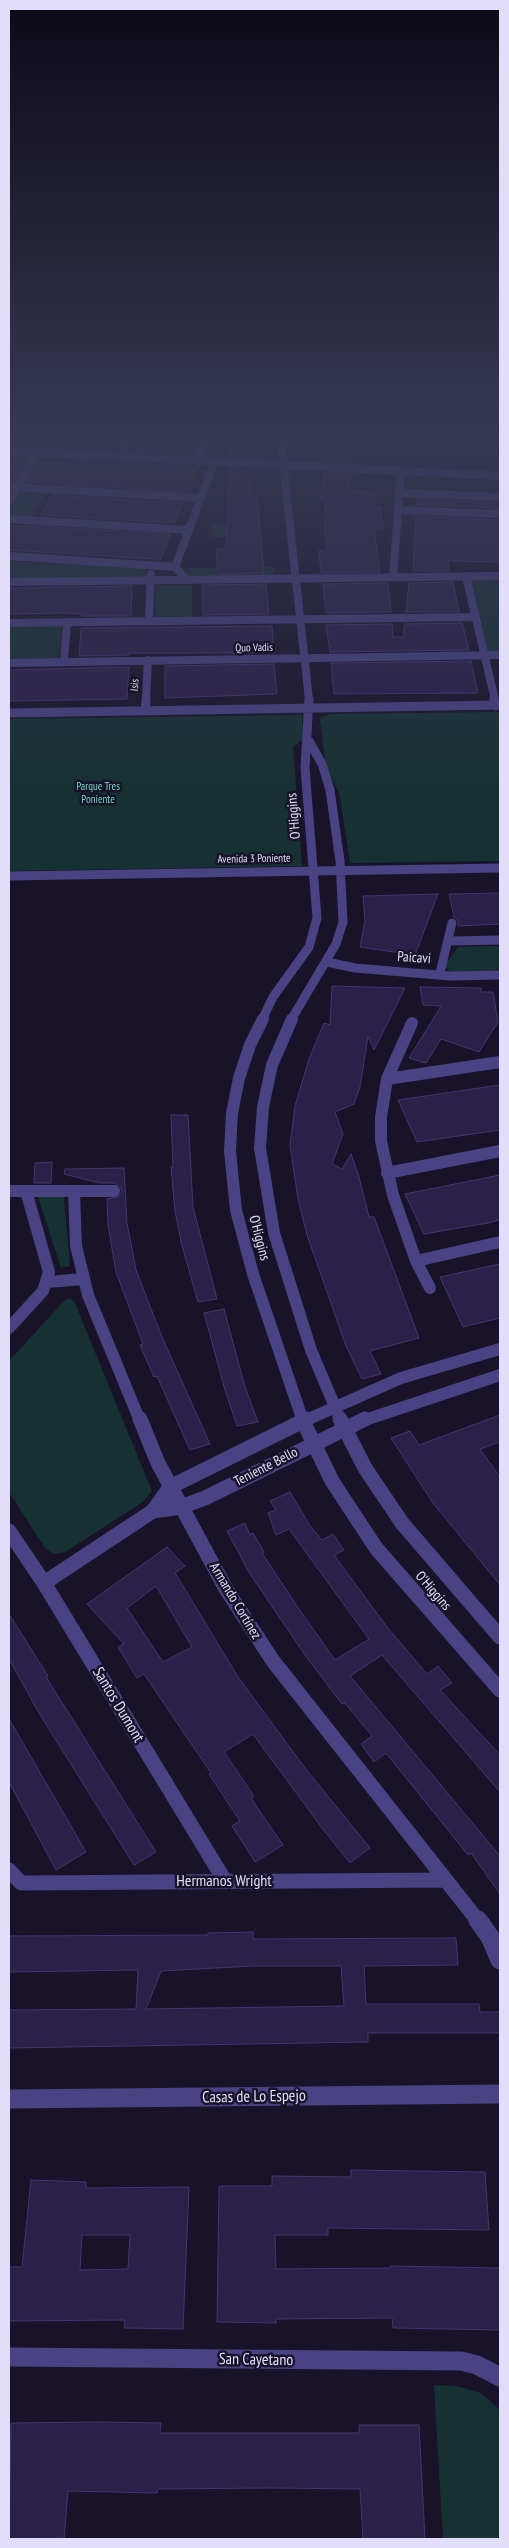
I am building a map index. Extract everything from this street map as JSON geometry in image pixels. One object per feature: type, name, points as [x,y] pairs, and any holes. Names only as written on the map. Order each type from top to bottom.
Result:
[{"type":"street","points":[[93,562],[175,567],[186,580]]},
{"type":"street","points":[[175,567],[177,562]]},
{"type":"street","name":"O'Higgins","points":[[294,562],[310,708],[309,741],[305,768],[318,913],[313,938],[303,958],[273,997],[244,1061],[232,1114],[230,1152],[232,1188],[240,1230],[303,1422],[312,1444],[348,1506],[376,1548],[500,1690]]},
{"type":"street","points":[[393,577],[394,562]]},
{"type":"street","points":[[149,621],[152,566]]},
{"type":"street","points":[[9,713],[498,706],[484,656],[466,576]]},
{"type":"street","points":[[9,582],[500,576]]},
{"type":"street","points":[[9,623],[476,617]]},
{"type":"street","points":[[64,662],[67,622]]},
{"type":"street","name":"Quo Vadis","points":[[9,662],[500,656]]},
{"type":"street","name":"Isis","points":[[145,711],[148,660]]},
{"type":"street","name":"O'Higgins","points":[[309,741],[322,764],[330,790],[340,870],[343,922],[336,944],[327,962],[296,1009],[278,1048],[266,1088],[260,1148],[274,1233],[311,1350],[344,1428],[370,1476],[402,1523],[500,1637]]},
{"type":"street","name":"Avenida 3 Poniente","points":[[9,876],[500,868]]},
{"type":"street","points":[[440,973],[452,923]]},
{"type":"street","points":[[449,941],[500,940]]},
{"type":"street","name":"Paicavi","points":[[327,962],[355,968],[440,973],[450,976],[500,975]]},
{"type":"street","points":[[412,1023],[387,1079],[381,1133],[387,1173],[416,1261],[430,1288]]},
{"type":"street","points":[[387,1079],[500,1062]]},
{"type":"street","points":[[387,1173],[500,1151]]},
{"type":"street","points":[[9,1191],[114,1191]]},
{"type":"street","points":[[9,1328],[43,1291],[48,1282],[48,1265],[26,1191]]},
{"type":"street","name":"Armando Cortínez","points":[[74,1191],[76,1246],[83,1279],[127,1392],[170,1487],[226,1589],[264,1648],[490,1937],[500,1960]]},
{"type":"street","points":[[416,1261],[500,1242]]},
{"type":"street","points":[[48,1282],[83,1279]]},
{"type":"street","name":"Teniente Bello","points":[[170,1487],[334,1406],[401,1378],[500,1349]]},
{"type":"street","name":"Teniente Bello","points":[[44,1583],[153,1511],[181,1507],[205,1498],[344,1428],[378,1414],[500,1375]]},
{"type":"street","points":[[153,1511],[170,1487]]},
{"type":"street","name":"Santos Dumont","points":[[9,1531],[44,1583],[225,1881]]},
{"type":"street","name":"Hermanos Wright","points":[[9,1870],[21,1883],[445,1880]]},
{"type":"street","name":"Casas de Lo Espejo","points":[[9,2099],[500,2094]]},
{"type":"street","name":"San Cayetano","points":[[9,2357],[461,2361],[477,2365],[500,2377]]},
{"type":"green space","points":[[9,562],[146,568],[146,577],[9,579]]},
{"type":"green space","points":[[275,567],[275,576],[191,577],[180,568]]},
{"type":"green space","points":[[500,576],[500,652],[488,652],[469,577]]},
{"type":"green space","points":[[156,585],[192,585],[192,617],[155,618]]},
{"type":"green space","points":[[62,626],[59,660],[9,661],[9,627]]},
{"type":"green space","points":[[500,712],[500,861],[350,863],[339,793],[326,768],[320,719],[331,714]]},
{"type":"green space","name":"Parque Tres Poniente","points":[[302,715],[303,739],[293,747],[302,866],[9,871],[9,719]]},
{"type":"green space","points":[[500,946],[500,970],[451,972],[444,966],[458,947]]},
{"type":"green space","points":[[38,1197],[64,1197],[70,1266],[61,1268]]},
{"type":"green space","points":[[69,1298],[74,1301],[152,1491],[143,1502],[65,1552],[54,1554],[45,1548],[9,1492],[9,1361],[64,1301]]},
{"type":"green space","points":[[434,2385],[456,2386],[481,2393],[500,2410],[500,2539],[443,2539]]},
{"type":"building","points":[[217,562],[263,562],[264,573],[218,574]]},
{"type":"building","points":[[320,562],[379,562],[380,572],[321,573]]},
{"type":"building","points":[[413,562],[448,562],[450,571],[413,571]]},
{"type":"building","points":[[453,582],[459,612],[406,612],[409,583]]},
{"type":"building","points":[[388,583],[391,612],[326,613],[323,584]]},
{"type":"building","points":[[266,584],[269,614],[203,615],[202,585]]},
{"type":"building","points":[[132,586],[131,616],[82,616],[82,614],[65,613],[9,614],[9,588]]},
{"type":"building","points":[[462,623],[469,650],[330,652],[326,625],[392,624],[393,637],[403,637],[405,624]]},
{"type":"building","points":[[272,626],[274,653],[129,653],[129,655],[79,656],[81,628]]},
{"type":"building","points":[[471,661],[478,693],[334,694],[331,663]]},
{"type":"building","points":[[274,664],[277,694],[165,698],[165,666]]},
{"type":"building","points":[[129,667],[127,699],[9,701],[9,670]]},
{"type":"building","points":[[500,893],[500,924],[458,926],[449,894]]},
{"type":"building","points":[[438,894],[415,955],[360,947],[365,920],[363,896]]},
{"type":"building","points":[[332,986],[405,988],[374,1050],[368,1036],[360,1087],[354,1104],[335,1112],[343,1134],[332,1164],[342,1169],[351,1154],[369,1217],[374,1217],[419,1338],[370,1351],[381,1374],[362,1379],[346,1346],[307,1235],[298,1199],[290,1145],[295,1106],[309,1059],[324,1023],[330,1025]]},
{"type":"building","points":[[420,987],[481,988],[481,992],[493,992],[498,1022],[479,1052],[441,1039],[426,1063],[409,1058],[441,1006],[423,1005]]},
{"type":"building","points":[[500,1085],[500,1130],[417,1142],[398,1100]]},
{"type":"building","points":[[171,1115],[188,1115],[193,1207],[217,1299],[198,1302],[181,1242],[175,1211],[171,1167],[173,1167]]},
{"type":"building","points":[[52,1162],[51,1183],[34,1183],[35,1163]]},
{"type":"building","points":[[124,1168],[127,1223],[136,1270],[162,1337],[210,1444],[190,1450],[157,1376],[154,1377],[140,1345],[143,1344],[116,1272],[108,1225],[107,1199],[118,1197],[122,1191],[121,1188],[114,1183],[99,1183],[64,1174],[65,1169]]},
{"type":"building","points":[[500,1175],[500,1220],[488,1223],[424,1234],[405,1194]]},
{"type":"building","points":[[500,1264],[500,1318],[463,1327],[440,1277]]},
{"type":"building","points":[[224,1309],[245,1387],[258,1422],[237,1426],[225,1390],[204,1313]]},
{"type":"building","points":[[500,1415],[500,1442],[480,1449],[500,1477],[500,1585],[433,1503],[391,1438],[410,1431],[419,1445]]},
{"type":"building","points":[[290,1492],[310,1526],[322,1540],[333,1534],[344,1550],[334,1555],[387,1627],[427,1674],[438,1666],[452,1683],[440,1690],[500,1755],[500,1792],[382,1655],[350,1676],[500,1856],[500,1894],[471,1853],[468,1855],[386,1753],[374,1762],[361,1744],[372,1736],[345,1703],[342,1704],[305,1655],[250,1574],[227,1531],[245,1523],[250,1535],[253,1533],[264,1552],[262,1553],[335,1660],[369,1639],[289,1529],[276,1535],[268,1513],[276,1510],[270,1501]]},
{"type":"building","points":[[167,1547],[185,1566],[175,1573],[238,1677],[305,1768],[370,1848],[350,1863],[253,1734],[224,1752],[254,1796],[251,1798],[283,1845],[255,1862],[232,1826],[240,1821],[209,1774],[211,1773],[144,1674],[137,1678],[118,1647],[124,1644],[87,1604]],"holes":[[[156,1586],[192,1647],[163,1662],[127,1608]]]},
{"type":"building","points":[[9,1614],[48,1676],[46,1677],[156,1852],[134,1865],[39,1713],[9,1659]]},
{"type":"building","points":[[9,1719],[86,1852],[56,1870],[9,1782]]},
{"type":"building","points":[[253,1932],[253,1939],[456,1938],[458,1965],[364,1966],[366,2004],[479,2004],[480,2012],[500,2012],[500,2033],[368,2033],[368,2042],[9,2048],[9,2010],[136,2009],[138,1970],[9,1972],[9,1936],[208,1935],[208,1933]],"holes":[[[253,1966],[341,1966],[344,2006],[146,2009],[161,1971]]]},
{"type":"building","points":[[351,2170],[485,2172],[489,2230],[328,2228],[328,2235],[275,2235],[276,2269],[391,2268],[390,2266],[500,2268],[500,2330],[393,2328],[392,2318],[276,2319],[276,2323],[217,2322],[219,2186],[272,2186],[272,2176],[351,2177]]},
{"type":"building","points":[[31,2180],[86,2182],[86,2188],[189,2187],[183,2329],[124,2328],[125,2320],[9,2321],[9,2267],[22,2267]],"holes":[[[82,2235],[130,2235],[128,2269],[80,2270]]]},
{"type":"building","points":[[11,2423],[161,2423],[160,2433],[359,2433],[359,2425],[419,2425],[425,2539],[363,2539],[360,2489],[270,2488],[158,2489],[157,2493],[68,2491],[64,2539],[9,2539]]}]
